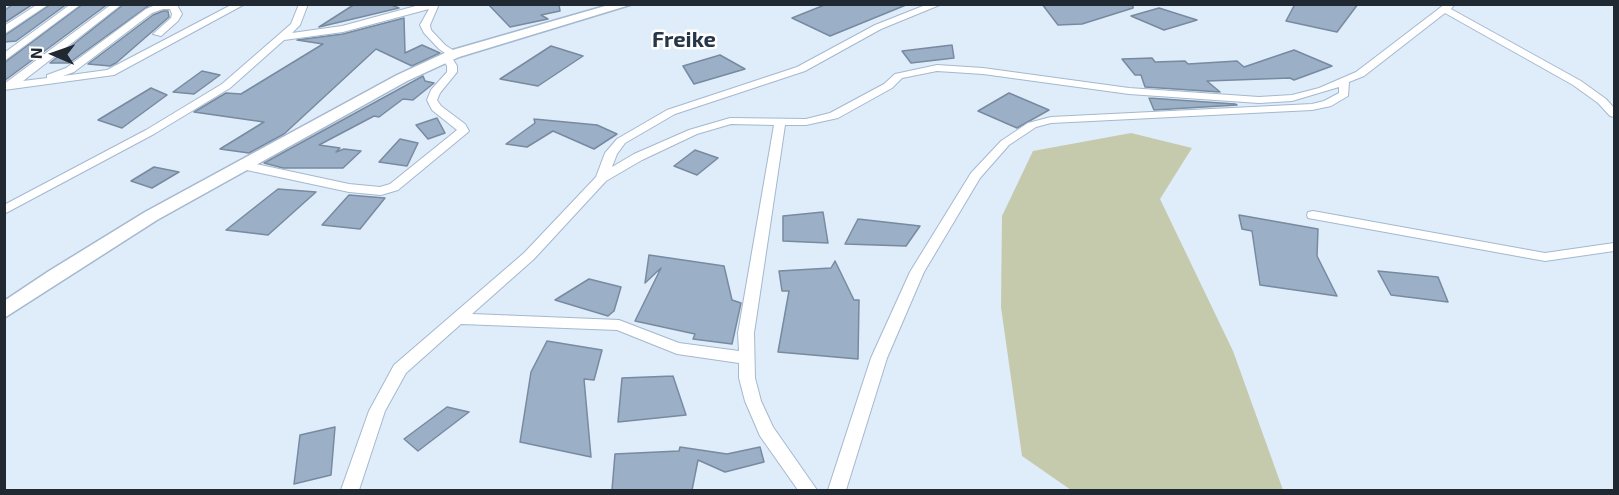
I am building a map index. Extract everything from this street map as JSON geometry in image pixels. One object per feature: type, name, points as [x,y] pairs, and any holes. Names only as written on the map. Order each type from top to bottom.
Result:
[{"type":"street","points":[[4,31],[45,4]]},
{"type":"street","points":[[4,58],[77,4]]},
{"type":"street","points":[[9,88],[118,4]]},
{"type":"street","points":[[9,88],[110,73],[241,4]]},
{"type":"street","points":[[4,210],[193,107],[226,86],[284,37],[295,25],[304,4]]},
{"type":"street","points":[[284,37],[343,29],[412,7],[435,4]]},
{"type":"street","points":[[242,165],[358,189],[381,191],[394,187],[463,132],[460,126],[436,108],[432,100],[435,92],[452,72],[450,55],[427,31],[425,25],[435,4]]},
{"type":"street","points":[[4,311],[56,275],[142,222],[384,87],[450,55],[627,4]]},
{"type":"street","points":[[602,178],[611,153],[621,141],[671,112],[801,69],[878,27],[938,4]]},
{"type":"street","points":[[9,88],[63,74],[149,11],[162,6],[174,8],[177,14],[175,19],[158,34]]},
{"type":"street","points":[[350,490],[366,439],[386,390],[400,369],[529,256],[602,178],[638,157],[712,124],[749,120],[806,122],[834,116],[888,86],[898,76],[937,68],[975,70],[1129,91],[1259,100],[1292,98],[1323,90],[1360,74],[1448,7],[1577,83],[1602,101],[1614,114]]},
{"type":"street","points":[[837,490],[879,358],[917,272],[975,176],[1005,142],[1032,125],[1051,120],[1312,107],[1327,104],[1344,94],[1344,80]]},
{"type":"street","points":[[780,122],[760,258],[746,333],[747,358],[753,401],[766,432],[808,490]]},
{"type":"street","points":[[1313,215],[1545,257],[1614,247]]},
{"type":"street","points":[[458,319],[619,325],[677,348],[747,358]]},
{"type":"green space","points":[[1131,133],[1192,148],[1160,199],[1233,351],[1283,490],[1071,490],[1022,456],[1001,307],[1002,216],[1033,151]]},
{"type":"building","points":[[13,4],[33,4],[4,23],[4,11]]},
{"type":"building","points":[[51,4],[67,4],[16,41],[4,42],[4,36]]},
{"type":"building","points":[[83,4],[108,4],[4,81],[4,63]]},
{"type":"building","points":[[124,4],[151,4],[69,63],[50,63]]},
{"type":"building","points":[[355,4],[389,4],[399,8],[319,27]]},
{"type":"building","points":[[488,4],[559,4],[560,11],[541,15],[548,19],[510,27]]},
{"type":"building","points":[[827,4],[906,5],[830,36],[792,18]]},
{"type":"building","points":[[1042,4],[1133,4],[1133,8],[1082,24],[1058,25]]},
{"type":"building","points":[[1295,4],[1358,4],[1337,32],[1286,21]]},
{"type":"building","points":[[1159,8],[1197,20],[1164,30],[1131,16]]},
{"type":"building","points":[[168,11],[169,17],[116,63],[110,66],[88,64],[153,15]]},
{"type":"building","points":[[404,18],[405,53],[422,45],[440,53],[412,66],[376,49],[284,134],[249,153],[220,149],[264,122],[194,112],[226,93],[241,94],[323,44],[297,40],[343,34]]},
{"type":"building","points":[[952,45],[954,58],[911,63],[902,51]]},
{"type":"building","points":[[551,46],[583,56],[538,86],[500,79]]},
{"type":"building","points":[[1294,50],[1332,66],[1294,80],[1290,78],[1207,81],[1220,92],[1145,87],[1141,75],[1135,75],[1122,59],[1152,58],[1155,62],[1185,61],[1188,64],[1237,61],[1244,67]]},
{"type":"building","points":[[720,55],[745,69],[694,84],[683,66]]},
{"type":"building","points":[[202,71],[220,75],[194,94],[173,92]]},
{"type":"building","points":[[423,76],[425,81],[434,83],[413,100],[403,99],[379,117],[374,116],[319,145],[340,148],[336,152],[344,149],[361,151],[343,168],[283,168],[264,163]]},
{"type":"building","points":[[151,88],[167,95],[122,128],[98,120]]},
{"type":"building","points":[[1009,93],[1049,110],[1017,128],[978,111]]},
{"type":"building","points":[[1149,98],[1235,104],[1237,105],[1154,110]]},
{"type":"building","points":[[437,118],[445,133],[428,139],[416,125]]},
{"type":"building","points":[[534,119],[597,125],[617,134],[594,149],[553,131],[527,147],[506,144],[535,123]]},
{"type":"building","points":[[400,139],[418,143],[407,166],[379,162]]},
{"type":"building","points":[[695,150],[718,158],[697,175],[674,166]]},
{"type":"building","points":[[154,167],[179,172],[152,188],[131,181]]},
{"type":"building","points":[[278,189],[316,192],[268,235],[226,230]]},
{"type":"building","points":[[349,195],[385,198],[360,229],[322,225]]},
{"type":"building","points":[[823,212],[828,243],[783,241],[783,216]]},
{"type":"building","points":[[1239,215],[1318,229],[1317,256],[1337,296],[1260,285],[1252,231],[1242,229]]},
{"type":"building","points":[[858,219],[920,226],[906,246],[845,244]]},
{"type":"building","points":[[649,255],[724,266],[732,300],[741,303],[732,344],[693,339],[695,334],[635,321],[661,268],[645,283]]},
{"type":"building","points":[[835,261],[854,300],[859,300],[858,359],[778,352],[789,291],[782,291],[779,271],[831,268]]},
{"type":"building","points":[[1378,271],[1438,277],[1448,302],[1391,295]]},
{"type":"building","points":[[589,279],[621,287],[614,311],[608,316],[555,300]]},
{"type":"building","points":[[547,341],[602,350],[594,380],[584,379],[591,457],[520,442],[531,372]]},
{"type":"building","points":[[673,376],[686,415],[618,422],[622,378]]},
{"type":"building","points":[[447,407],[469,412],[418,451],[404,439]]},
{"type":"building","points":[[335,427],[331,475],[294,484],[300,435]]},
{"type":"building","points":[[680,447],[727,454],[760,447],[764,462],[725,472],[698,460],[692,490],[612,490],[615,454],[679,451]]},
{"type":"district","name":"Freike","points":[[684,40]]}]
